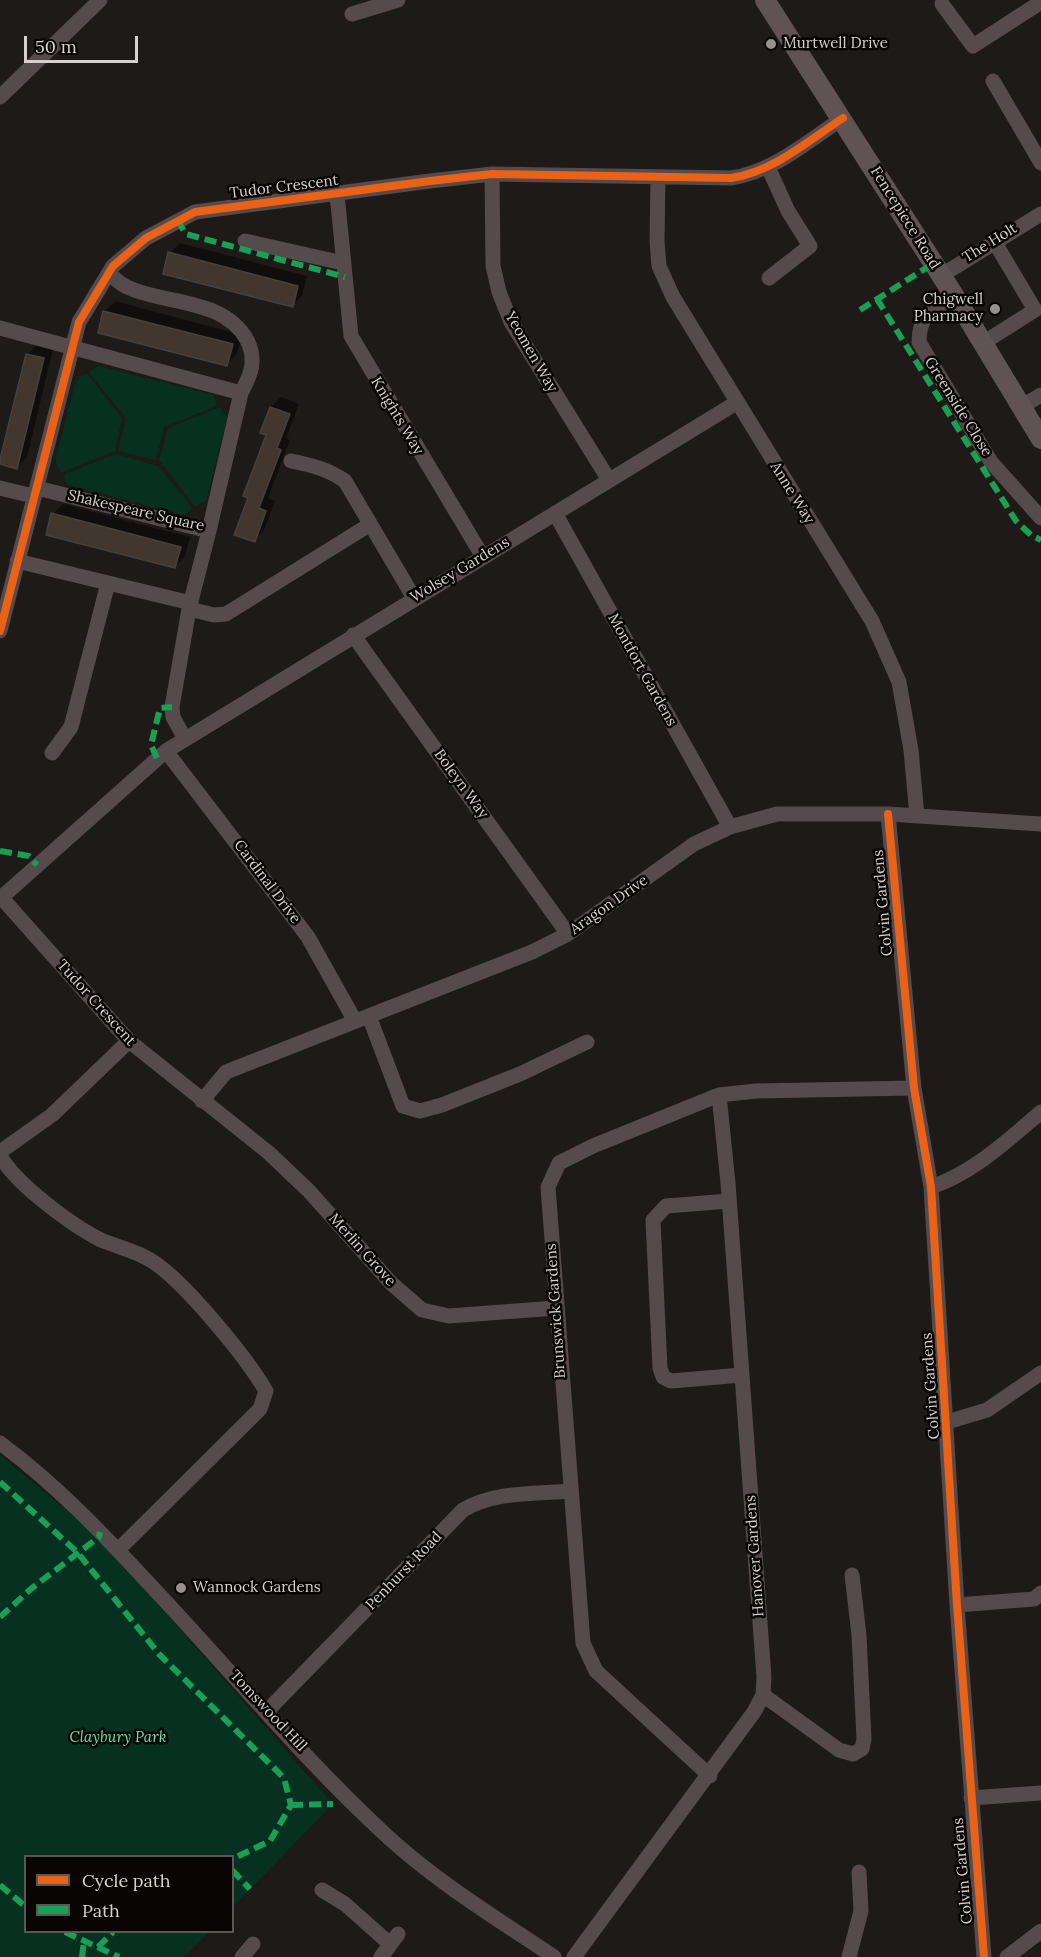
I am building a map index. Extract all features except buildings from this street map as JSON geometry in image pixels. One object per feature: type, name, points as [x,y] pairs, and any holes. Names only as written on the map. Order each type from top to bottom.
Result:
[{"type":"main road","name":"Fencepiece Road","points":[[765,0],[942,275],[1041,439]]},
{"type":"street","points":[[0,97],[100,0]]},
{"type":"street","points":[[352,14],[398,0]]},
{"type":"street","points":[[942,4],[973,46],[1041,2]]},
{"type":"street","points":[[993,81],[1041,163]]},
{"type":"street","name":"Tudor Crescent","points":[[0,631],[79,322],[109,273],[146,238],[195,212],[492,174],[731,178],[750,175],[768,167],[843,118]]},
{"type":"street","points":[[768,167],[788,211],[810,246],[769,278]]},
{"type":"street","name":"Yeomen Way","points":[[492,174],[493,266],[499,292],[511,322],[609,480]]},
{"type":"street","name":"Anne Way","points":[[658,177],[659,266],[673,297],[872,621],[899,682],[911,750],[917,816]]},
{"type":"street","name":"Knights Way","points":[[337,194],[347,314],[356,346],[483,558]]},
{"type":"street","name":"The Holt","points":[[942,275],[1041,214]]},
{"type":"street","points":[[245,241],[343,264]]},
{"type":"street","points":[[983,343],[1035,310],[994,241]]},
{"type":"street","name":"Shakespeare Square","points":[[0,488],[35,492],[209,531],[241,393],[254,364],[249,344],[239,327],[225,315],[126,287],[109,273]]},
{"type":"street","name":"Greenside Close","points":[[955,297],[927,314],[919,324],[918,342],[991,462],[1041,518]]},
{"type":"street","points":[[0,328],[72,350],[241,393]]},
{"type":"street","points":[[1021,407],[1041,395]]},
{"type":"street","name":"Wolsey Gardens","points":[[1,896],[166,752],[185,739],[736,403]]},
{"type":"street","points":[[291,461],[318,467],[334,473],[345,481],[414,598]]},
{"type":"street","name":"Montfort Gardens","points":[[555,513],[730,827]]},
{"type":"street","points":[[17,561],[108,583],[190,606],[213,615],[226,614],[369,525]]},
{"type":"street","points":[[185,739],[173,717],[172,707],[190,606],[209,531]]},
{"type":"street","points":[[52,753],[71,727],[108,583]]},
{"type":"street","name":"Boleyn Way","points":[[353,635],[568,934]]},
{"type":"street","name":"Cardinal Drive","points":[[166,752],[308,936],[362,1018],[403,1106],[420,1112],[520,1074],[587,1042]]},
{"type":"street","name":"Aragon Drive","points":[[202,1101],[226,1072],[532,952],[568,934],[694,844],[730,827],[777,814],[888,814],[1041,824]]},
{"type":"street","name":"Colvin Gardens","points":[[888,814],[914,1088],[931,1187],[957,1605],[984,1957]]},
{"type":"street","name":"Tudor Crescent","points":[[1,896],[129,1041],[202,1101]]},
{"type":"street","points":[[118,1550],[260,1409],[266,1391],[252,1367],[186,1292],[152,1261],[101,1240],[66,1221],[32,1191],[0,1154],[52,1115],[129,1041]]},
{"type":"street","name":"Brunswick Gardens","points":[[710,1776],[596,1671],[583,1643],[548,1187],[560,1163],[593,1146],[719,1095],[756,1091],[914,1088]]},
{"type":"street","name":"Hanover Gardens","points":[[719,1095],[742,1375],[764,1677],[763,1695]]},
{"type":"street","name":"Merlin Grove","points":[[202,1101],[270,1153],[309,1191],[391,1283],[422,1310],[449,1316],[556,1308]]},
{"type":"street","points":[[931,1187],[951,1180],[989,1155],[1041,1112]]},
{"type":"street","points":[[729,1202],[666,1206],[653,1220],[660,1368],[663,1377],[671,1381],[742,1375]]},
{"type":"street","points":[[947,1422],[987,1410],[1041,1373]]},
{"type":"street","name":"Tomswood Hill","points":[[0,1443],[28,1464],[118,1550],[388,1837],[423,1866],[554,1957]]},
{"type":"street","name":"Penhurst Road","points":[[267,1711],[463,1510],[478,1501],[498,1497],[570,1491]]},
{"type":"street","points":[[574,1957],[710,1776],[763,1695],[839,1750],[854,1754],[862,1749],[864,1739],[859,1635],[852,1575]]},
{"type":"street","points":[[957,1605],[1034,1599],[1041,1593]]},
{"type":"street","points":[[971,1798],[1041,1793]]},
{"type":"street","points":[[849,1957],[861,1911],[859,1872]]},
{"type":"street","points":[[322,1890],[394,1939],[381,1957]]},
{"type":"street","points":[[1008,1957],[1041,1932]]},
{"type":"street","points":[[242,1957],[253,1944]]},
{"type":"green space","points":[[98,366],[214,395],[217,406],[164,427],[156,460],[118,451],[126,418],[90,374],[91,370]]},
{"type":"green space","points":[[87,373],[122,418],[115,451],[61,473],[55,461],[76,380]]},
{"type":"green space","points":[[221,408],[227,418],[206,501],[195,506],[159,460],[168,428]]},
{"type":"green space","points":[[116,454],[158,466],[191,506],[191,510],[184,515],[68,485],[64,478],[65,474]]},
{"type":"green space","name":"Claybury Park","points":[[0,1455],[99,1537],[333,1804],[234,1906],[234,1855],[24,1855],[24,1933],[208,1933],[184,1957],[0,1957]]},
{"type":"marked path","points":[[177,220],[186,234],[345,277]]},
{"type":"marked path","points":[[860,310],[934,263]]},
{"type":"marked path","points":[[877,299],[1016,521],[1031,535],[1041,540]]},
{"type":"marked path","points":[[157,758],[151,745],[160,708],[172,707]]},
{"type":"marked path","points":[[0,851],[29,856],[37,865]]},
{"type":"marked path","points":[[0,1482],[77,1552],[159,1654],[284,1778],[291,1805],[270,1841],[234,1858]]},
{"type":"marked path","points":[[0,1617],[32,1588],[99,1537],[100,1532]]},
{"type":"marked path","points":[[291,1805],[333,1804]]},
{"type":"marked path","points":[[234,1872],[250,1889]]},
{"type":"marked path","points":[[0,1885],[24,1905]]},
{"type":"marked path","points":[[67,1933],[119,1957]]},
{"type":"marked path","points":[[98,1947],[112,1933]]},
{"type":"marked path","points":[[82,1957],[84,1941]]},
{"type":"cycle path","points":[[0,631],[79,322],[113,266],[146,238],[195,212],[492,174],[731,178],[746,175],[776,162],[843,118]]},
{"type":"cycle path","points":[[888,814],[914,1088],[931,1187],[957,1605],[984,1957]]},
{"type":"place","name":"Murtwell Drive","points":[[771,44]]},
{"type":"place","name":"Chigwell Pharmacy","points":[[995,309]]},
{"type":"place","name":"Wannock Gardens","points":[[181,1588]]}]
